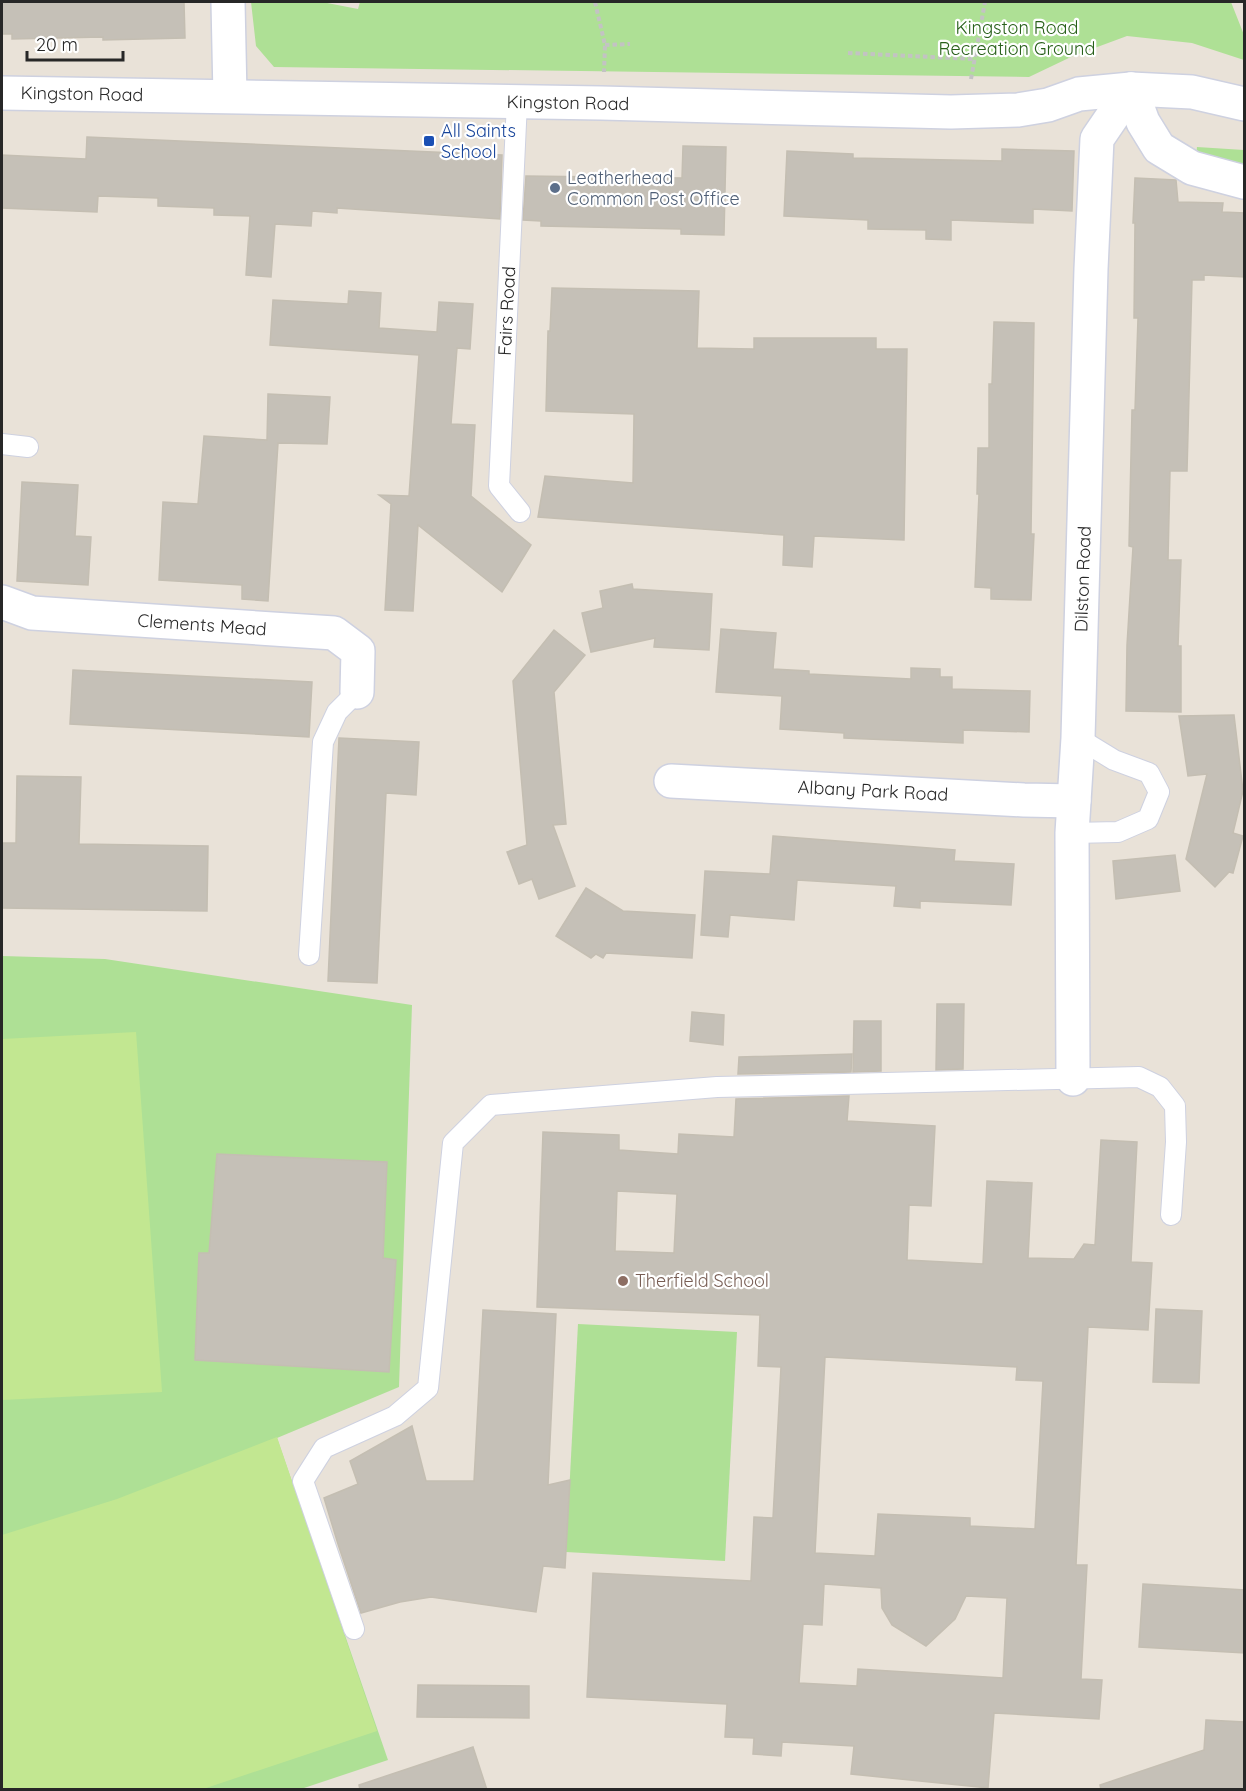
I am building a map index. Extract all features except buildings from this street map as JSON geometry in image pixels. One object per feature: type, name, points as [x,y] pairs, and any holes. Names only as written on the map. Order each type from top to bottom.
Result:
[{"type":"street","points":[[228,2],[230,96]]},
{"type":"street","points":[[1131,89],[1143,122],[1159,148],[1192,168],[1245,182]]},
{"type":"street","name":"Kingston Road","points":[[2,93],[984,111],[1018,110],[1048,105],[1079,94],[1131,89],[1192,92],[1245,104]]},
{"type":"street","name":"Dilston Road","points":[[1072,1079],[1072,833],[1078,738],[1091,269],[1097,139],[1131,89]]},
{"type":"street","name":"Clements Mead","points":[[2,602],[32,613],[334,633],[358,651],[357,692]]},
{"type":"street","name":"Albany Park Road","points":[[671,781],[1074,801]]},
{"type":"lane","name":"Fairs Road","points":[[517,102],[499,486],[520,512]]},
{"type":"lane","points":[[2,444],[28,447]]},
{"type":"lane","points":[[309,955],[323,741],[337,712],[357,692]]},
{"type":"lane","points":[[1072,833],[1118,832],[1148,819],[1159,792],[1149,773],[1114,760],[1078,738]]},
{"type":"lane","points":[[354,1629],[303,1481],[324,1448],[395,1416],[428,1388],[453,1143],[491,1104],[717,1087],[1139,1077],[1160,1087],[1175,1106],[1176,1142],[1171,1215]]},
{"type":"path","points":[[595,2],[605,45],[601,103]]},
{"type":"path","points":[[972,88],[970,75],[985,2]]},
{"type":"path","points":[[605,45],[630,44]]},
{"type":"path","points":[[848,53],[974,59]]},
{"type":"green space","name":"Kingston Road Recreation Ground","points":[[251,2],[322,2],[358,9],[360,2],[1231,2],[1244,35],[1244,60],[1192,43],[1127,36],[1073,56],[1029,77],[274,67],[256,46]]},
{"type":"green space","points":[[1197,147],[1244,150],[1244,169],[1196,157]]},
{"type":"green space","points":[[2,956],[105,959],[412,1005],[399,1387],[277,1438],[388,1760],[301,1789],[2,1790]]},
{"type":"green space","points":[[136,1032],[162,1392],[2,1400],[2,1039]]},
{"type":"green space","points":[[578,1324],[737,1332],[725,1561],[566,1552]]},
{"type":"green space","points":[[277,1437],[377,1731],[203,1789],[2,1789],[2,1535],[117,1499]]},
{"type":"place","name":"All Saints School","points":[[429,141]]},
{"type":"place","name":"Leatherhead Common Post Office","points":[[555,188]]},
{"type":"place","name":"Therfield School","points":[[623,1281]]}]
